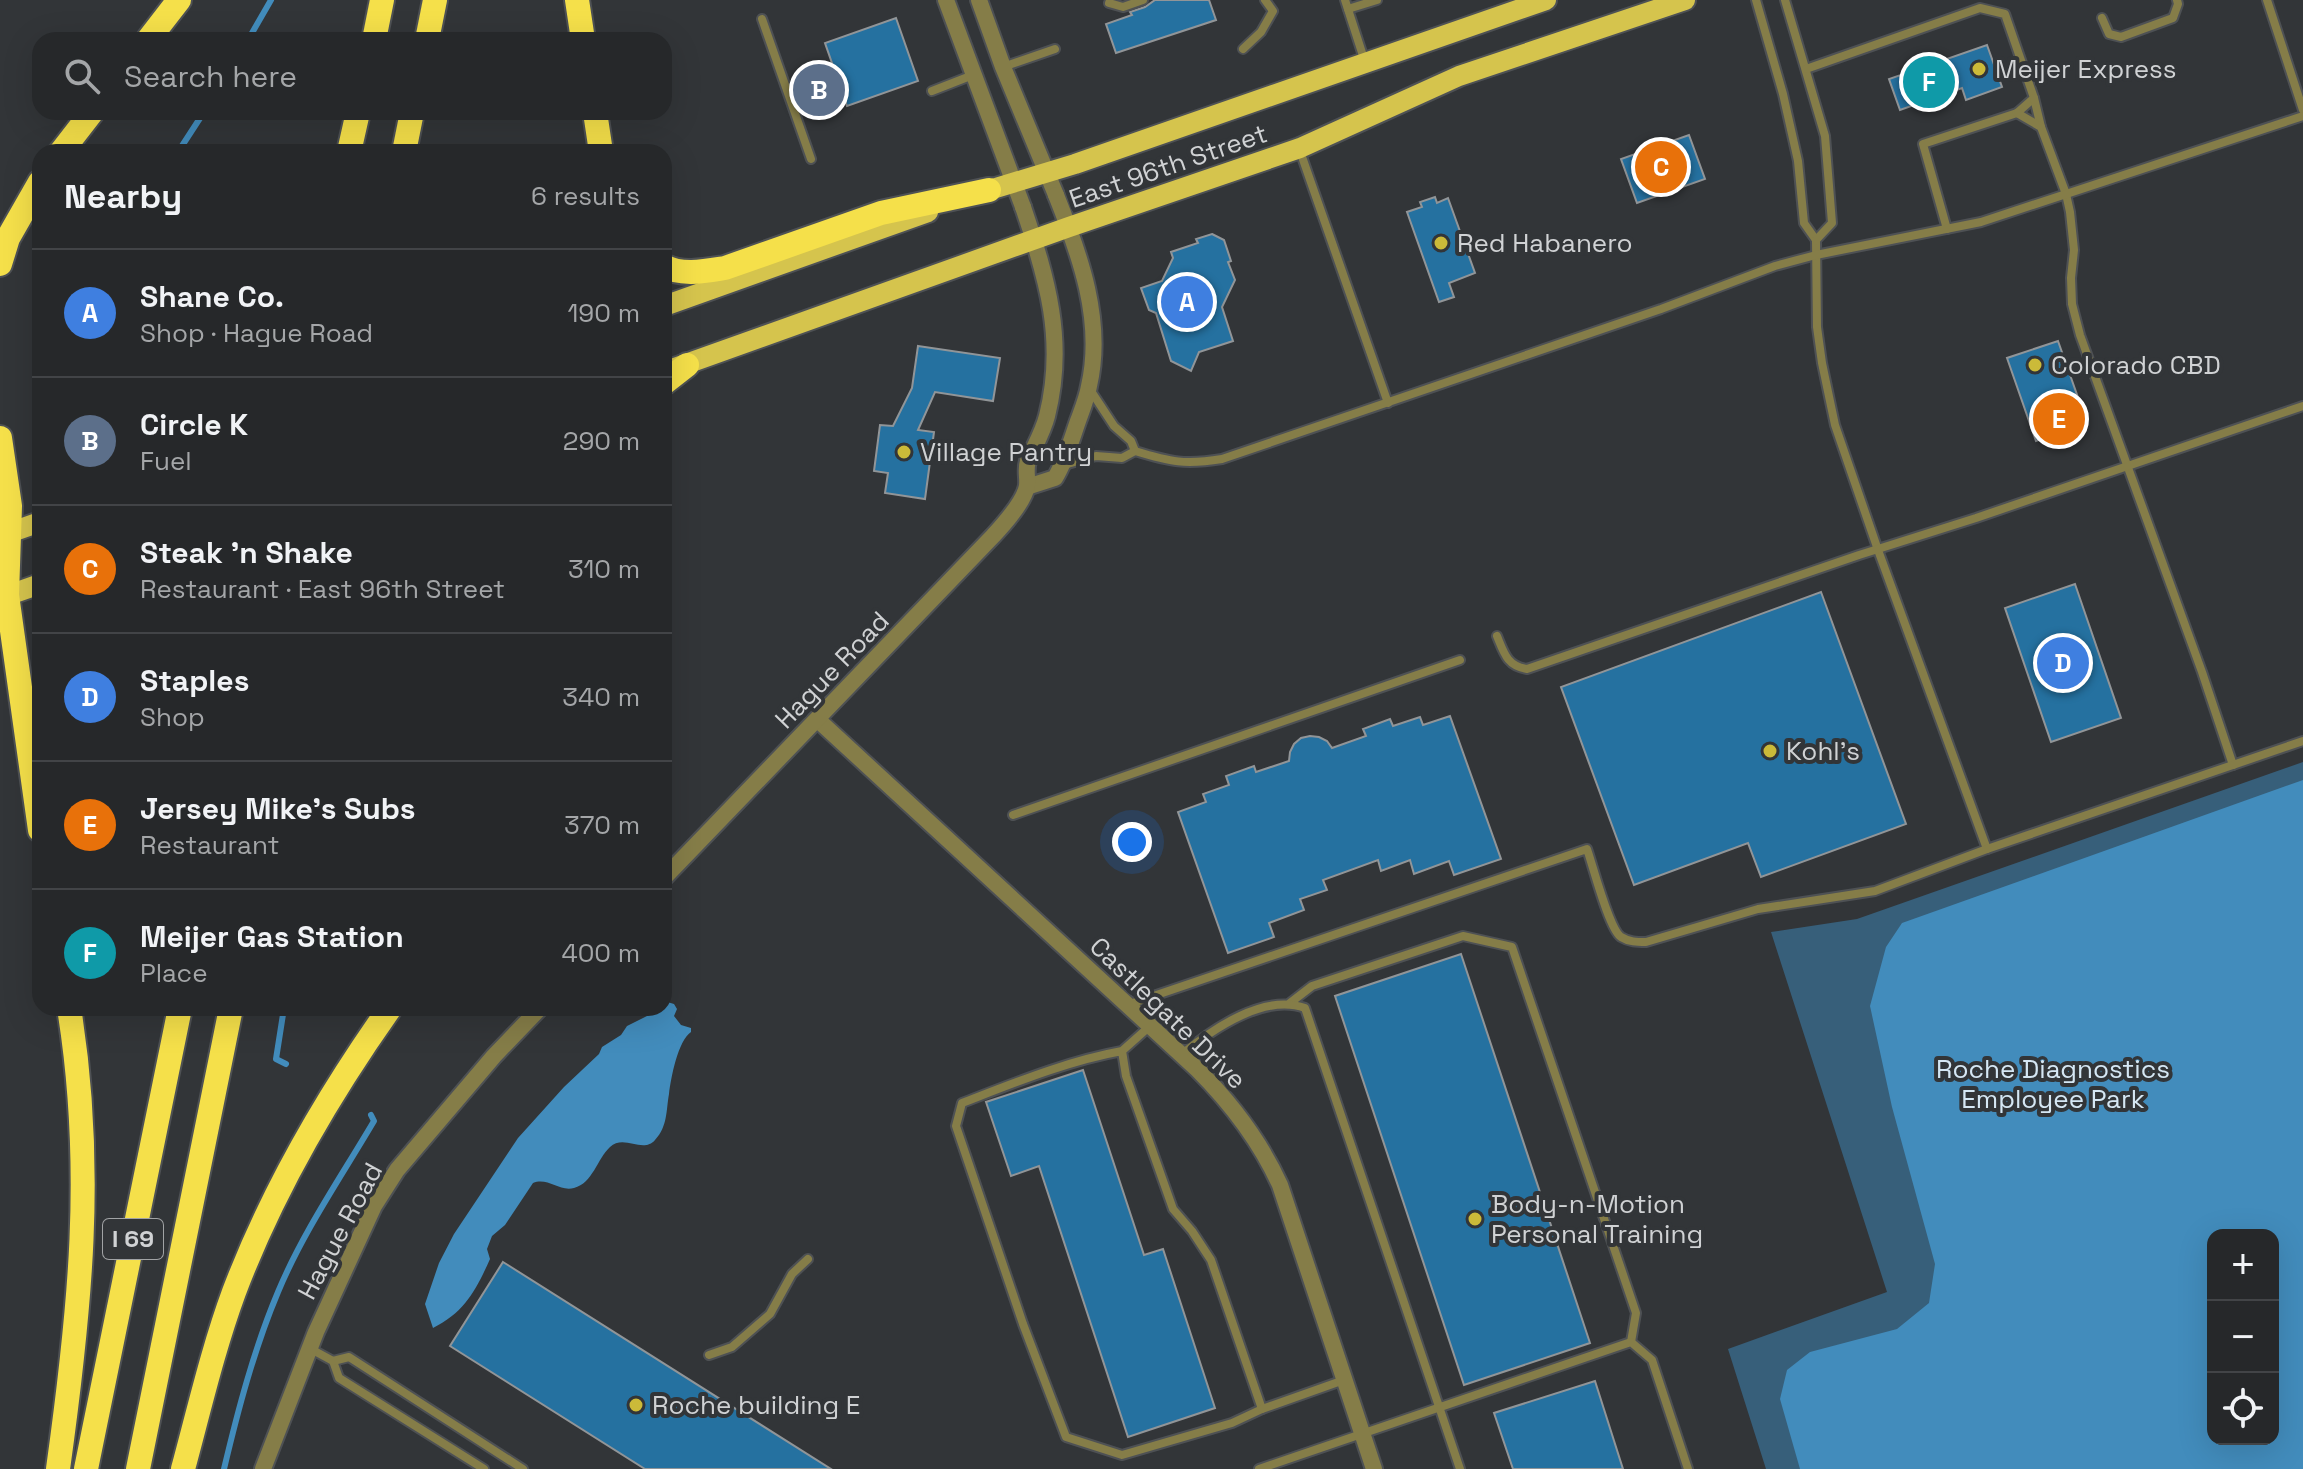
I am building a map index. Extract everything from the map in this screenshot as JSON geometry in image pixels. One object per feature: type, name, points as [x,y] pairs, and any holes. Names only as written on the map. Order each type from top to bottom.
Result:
[{"type":"highway","points":[[154,32],[179,0]]},
{"type":"highway","points":[[376,32],[382,0]]},
{"type":"highway","points":[[429,32],[435,0]]},
{"type":"highway","points":[[577,0],[582,32]]},
{"type":"highway","points":[[67,144],[86,120]]},
{"type":"highway","points":[[351,144],[356,120]]},
{"type":"highway","points":[[406,144],[410,120]]},
{"type":"highway","points":[[596,120],[600,144]]},
{"type":"highway","points":[[672,269],[705,271],[725,268],[881,213],[989,190]]},
{"type":"highway","points":[[0,264],[8,238],[32,196]]},
{"type":"highway","points":[[0,438],[10,506],[4,534],[4,596],[32,775]]},
{"type":"highway","points":[[0,677],[14,694],[25,727]]},
{"type":"highway","points":[[58,1469],[80,1291],[83,1225],[82,1122],[70,1016]]},
{"type":"highway","name":"I 69","points":[[86,1469],[178,1016]]},
{"type":"highway","name":"I 69","points":[[138,1469],[229,1016]]},
{"type":"highway","points":[[183,1469],[224,1323],[263,1224],[325,1105],[385,1016]]},
{"type":"main road","name":"East 96th Street","points":[[672,303],[989,190],[1546,0]]},
{"type":"main road","name":"East 96th Street","points":[[676,368],[1300,148],[1459,76],[1685,0]]},
{"type":"main road","points":[[4,534],[32,525]]},
{"type":"main road","points":[[4,596],[32,587]]},
{"type":"street","name":"Hague Road","points":[[672,870],[993,536],[1011,515],[1027,487],[1026,466],[1047,419],[1054,374],[1056,340],[1050,293],[1023,207],[946,0]]},
{"type":"street","points":[[979,0],[1069,227],[1083,268],[1091,311],[1093,355],[1089,387],[1063,465]]},
{"type":"street","name":"Hague Road","points":[[1027,487],[1055,478],[1063,465]]},
{"type":"street","name":"Castlegate Drive","points":[[818,720],[1210,1081],[1254,1137],[1280,1185],[1374,1469]]},
{"type":"street","name":"Hague Road","points":[[263,1469],[309,1348],[374,1206],[397,1170],[532,1016]]},
{"type":"lane","points":[[1109,3],[1123,7],[1143,0]]},
{"type":"lane","points":[[1265,0],[1273,11]]},
{"type":"lane","points":[[1243,49],[1261,32],[1276,0]]},
{"type":"lane","points":[[1365,62],[1346,5],[1377,0]]},
{"type":"lane","points":[[1756,0],[1798,161],[1804,223],[1816,240],[1817,327],[1829,403],[1878,550],[1987,849]]},
{"type":"lane","points":[[1785,0],[1825,136],[1832,223],[1816,240]]},
{"type":"lane","points":[[2102,18],[2109,34],[2121,37],[2173,18],[2177,0]]},
{"type":"lane","points":[[1063,465],[1096,456],[1122,458],[1135,451],[1175,463],[1222,459],[1674,305],[1775,266],[1981,222],[2303,113],[2267,0]]},
{"type":"lane","points":[[1806,69],[1980,8],[2005,14],[2066,194],[2073,231],[2072,304],[2080,335],[2233,765]]},
{"type":"lane","points":[[762,19],[811,159]]},
{"type":"lane","points":[[1003,67],[1055,49]]},
{"type":"lane","points":[[932,91],[973,75]]},
{"type":"lane","points":[[1947,229],[1923,144],[2017,113],[2034,98]]},
{"type":"lane","points":[[2017,113],[2041,127]]},
{"type":"lane","points":[[1300,148],[1388,403]]},
{"type":"lane","points":[[1089,387],[1114,426],[1131,441],[1135,451]]},
{"type":"lane","points":[[1497,636],[1506,659],[1516,667],[1527,669],[2303,406]]},
{"type":"lane","points":[[1013,815],[1460,660]]},
{"type":"lane","points":[[1127,1005],[1587,849],[1610,919],[1618,935],[1631,941],[1646,942],[1758,909],[1875,891],[1987,849],[2303,741]]},
{"type":"lane","points":[[1181,1054],[1214,1029],[1258,1009],[1290,1003],[1312,986],[1463,936],[1512,947],[1636,1313],[1631,1342]]},
{"type":"lane","points":[[1290,1003],[1305,1008],[1460,1469]]},
{"type":"lane","points":[[1150,1026],[1122,1051],[1087,1059],[962,1103],[956,1126],[1023,1324],[1066,1437],[1122,1455],[1232,1423],[1262,1409],[1345,1380]]},
{"type":"lane","points":[[1122,1051],[1126,1076],[1173,1209],[1211,1260],[1262,1409]]},
{"type":"lane","points":[[709,1355],[732,1347],[770,1314],[792,1274],[808,1259]]},
{"type":"lane","points":[[1259,1469],[1631,1342]]},
{"type":"lane","points":[[1631,1342],[1652,1360],[1688,1469]]},
{"type":"lane","points":[[309,1348],[333,1361],[339,1378],[484,1469]]},
{"type":"lane","points":[[333,1361],[349,1357],[523,1469]]},
{"type":"lane","points":[[1287,1459],[1290,1469]]},
{"type":"green space","name":"Roche Diagnostics Employee Park","points":[[2303,762],[2303,1469],[1766,1469],[1728,1349],[1887,1292],[1771,932],[1857,919]]},
{"type":"shaded area","name":"Roche Diagnostics Employee Park","points":[[2303,780],[2303,1469],[1800,1469],[1780,1399],[1787,1370],[1810,1352],[1897,1329],[1929,1303],[1935,1264],[1892,1107],[1870,1006],[1886,947],[1902,923]]},
{"type":"shaded area","points":[[672,1003],[677,1009],[674,1016],[681,1025],[691,1028],[676,1060],[666,1118],[659,1135],[650,1144],[621,1142],[610,1147],[586,1181],[574,1188],[533,1183],[505,1225],[492,1236],[487,1249],[490,1259],[468,1299],[453,1315],[433,1328],[425,1304],[439,1263],[454,1234],[518,1138],[599,1054],[602,1047],[621,1035],[627,1026],[647,1016],[672,1016]]},
{"type":"building","points":[[1155,0],[1209,0],[1216,20],[1116,53],[1106,24],[1132,15],[1130,12]]},
{"type":"building","points":[[896,18],[918,81],[847,106],[825,43]]},
{"type":"building","points":[[1987,45],[2002,87],[1966,100],[1962,88],[1900,110],[1889,79]]},
{"type":"building","points":[[1689,135],[1705,179],[1637,203],[1621,159]]},
{"type":"building","name":"Red Habanero","points":[[1435,197],[1437,203],[1448,198],[1475,273],[1449,283],[1454,297],[1439,302],[1407,212],[1422,207],[1420,202]]},
{"type":"building","points":[[1212,234],[1224,240],[1235,280],[1222,307],[1233,341],[1199,352],[1191,371],[1171,361],[1156,313],[1149,310],[1141,288],[1162,281],[1173,258],[1171,252],[1198,243],[1196,239]]},
{"type":"building","points":[[2058,341],[2087,423],[2036,441],[2007,358]]},
{"type":"building","points":[[918,346],[1000,358],[993,401],[935,392],[918,430],[934,432],[925,499],[885,493],[888,473],[874,471],[880,425],[893,426],[912,388]]},
{"type":"building","points":[[2075,584],[2121,718],[2051,742],[2005,608]]},
{"type":"building","points":[[1821,592],[1906,824],[1761,877],[1748,843],[1634,885],[1561,687]]},
{"type":"building","points":[[1450,716],[1501,859],[1454,875],[1449,861],[1414,874],[1410,860],[1381,871],[1378,860],[1323,880],[1327,890],[1300,899],[1304,910],[1269,923],[1274,937],[1228,953],[1178,812],[1206,802],[1203,794],[1229,785],[1226,776],[1254,766],[1256,772],[1289,761],[1294,744],[1301,738],[1319,737],[1332,748],[1366,736],[1363,729],[1390,719],[1393,726],[1420,717],[1423,725]]},
{"type":"building","points":[[1461,954],[1590,1343],[1464,1385],[1335,996]]},
{"type":"building","points":[[1083,1070],[1144,1255],[1163,1249],[1215,1408],[1128,1437],[1039,1166],[1011,1176],[986,1102]]},
{"type":"building","name":"Roche building E","points":[[503,1262],[831,1469],[645,1469],[450,1346]]},
{"type":"building","points":[[1595,1381],[1623,1469],[1513,1469],[1494,1413]]},
{"type":"waterway","points":[[253,32],[271,0]]},
{"type":"waterway","points":[[183,144],[199,120]]},
{"type":"waterway","points":[[283,1016],[276,1059],[286,1064]]},
{"type":"waterway","points":[[224,1469],[247,1380],[278,1292],[311,1226],[374,1121],[371,1115]]},
{"type":"place","name":"Meijer Express","points":[[1979,69]]},
{"type":"place","name":"Meijer Gas Station","points":[[1929,82]]},
{"type":"place","name":"Circle K","points":[[819,90]]},
{"type":"place","name":"Steak 'n Shake","points":[[1661,167]]},
{"type":"place","name":"Red Habanero","points":[[1441,243]]},
{"type":"place","name":"Shane Co.","points":[[1187,302]]},
{"type":"place","name":"Colorado CBD","points":[[2035,365]]},
{"type":"place","name":"Jersey Mike's Subs","points":[[2059,419]]},
{"type":"place","name":"Village Pantry","points":[[904,452]]},
{"type":"place","name":"Staples","points":[[2063,663]]},
{"type":"place","name":"Kohl's","points":[[1770,751]]},
{"type":"place","name":"Body-n-Motion Personal Training","points":[[1475,1219]]},
{"type":"place","name":"Roche building E","points":[[636,1405]]}]
